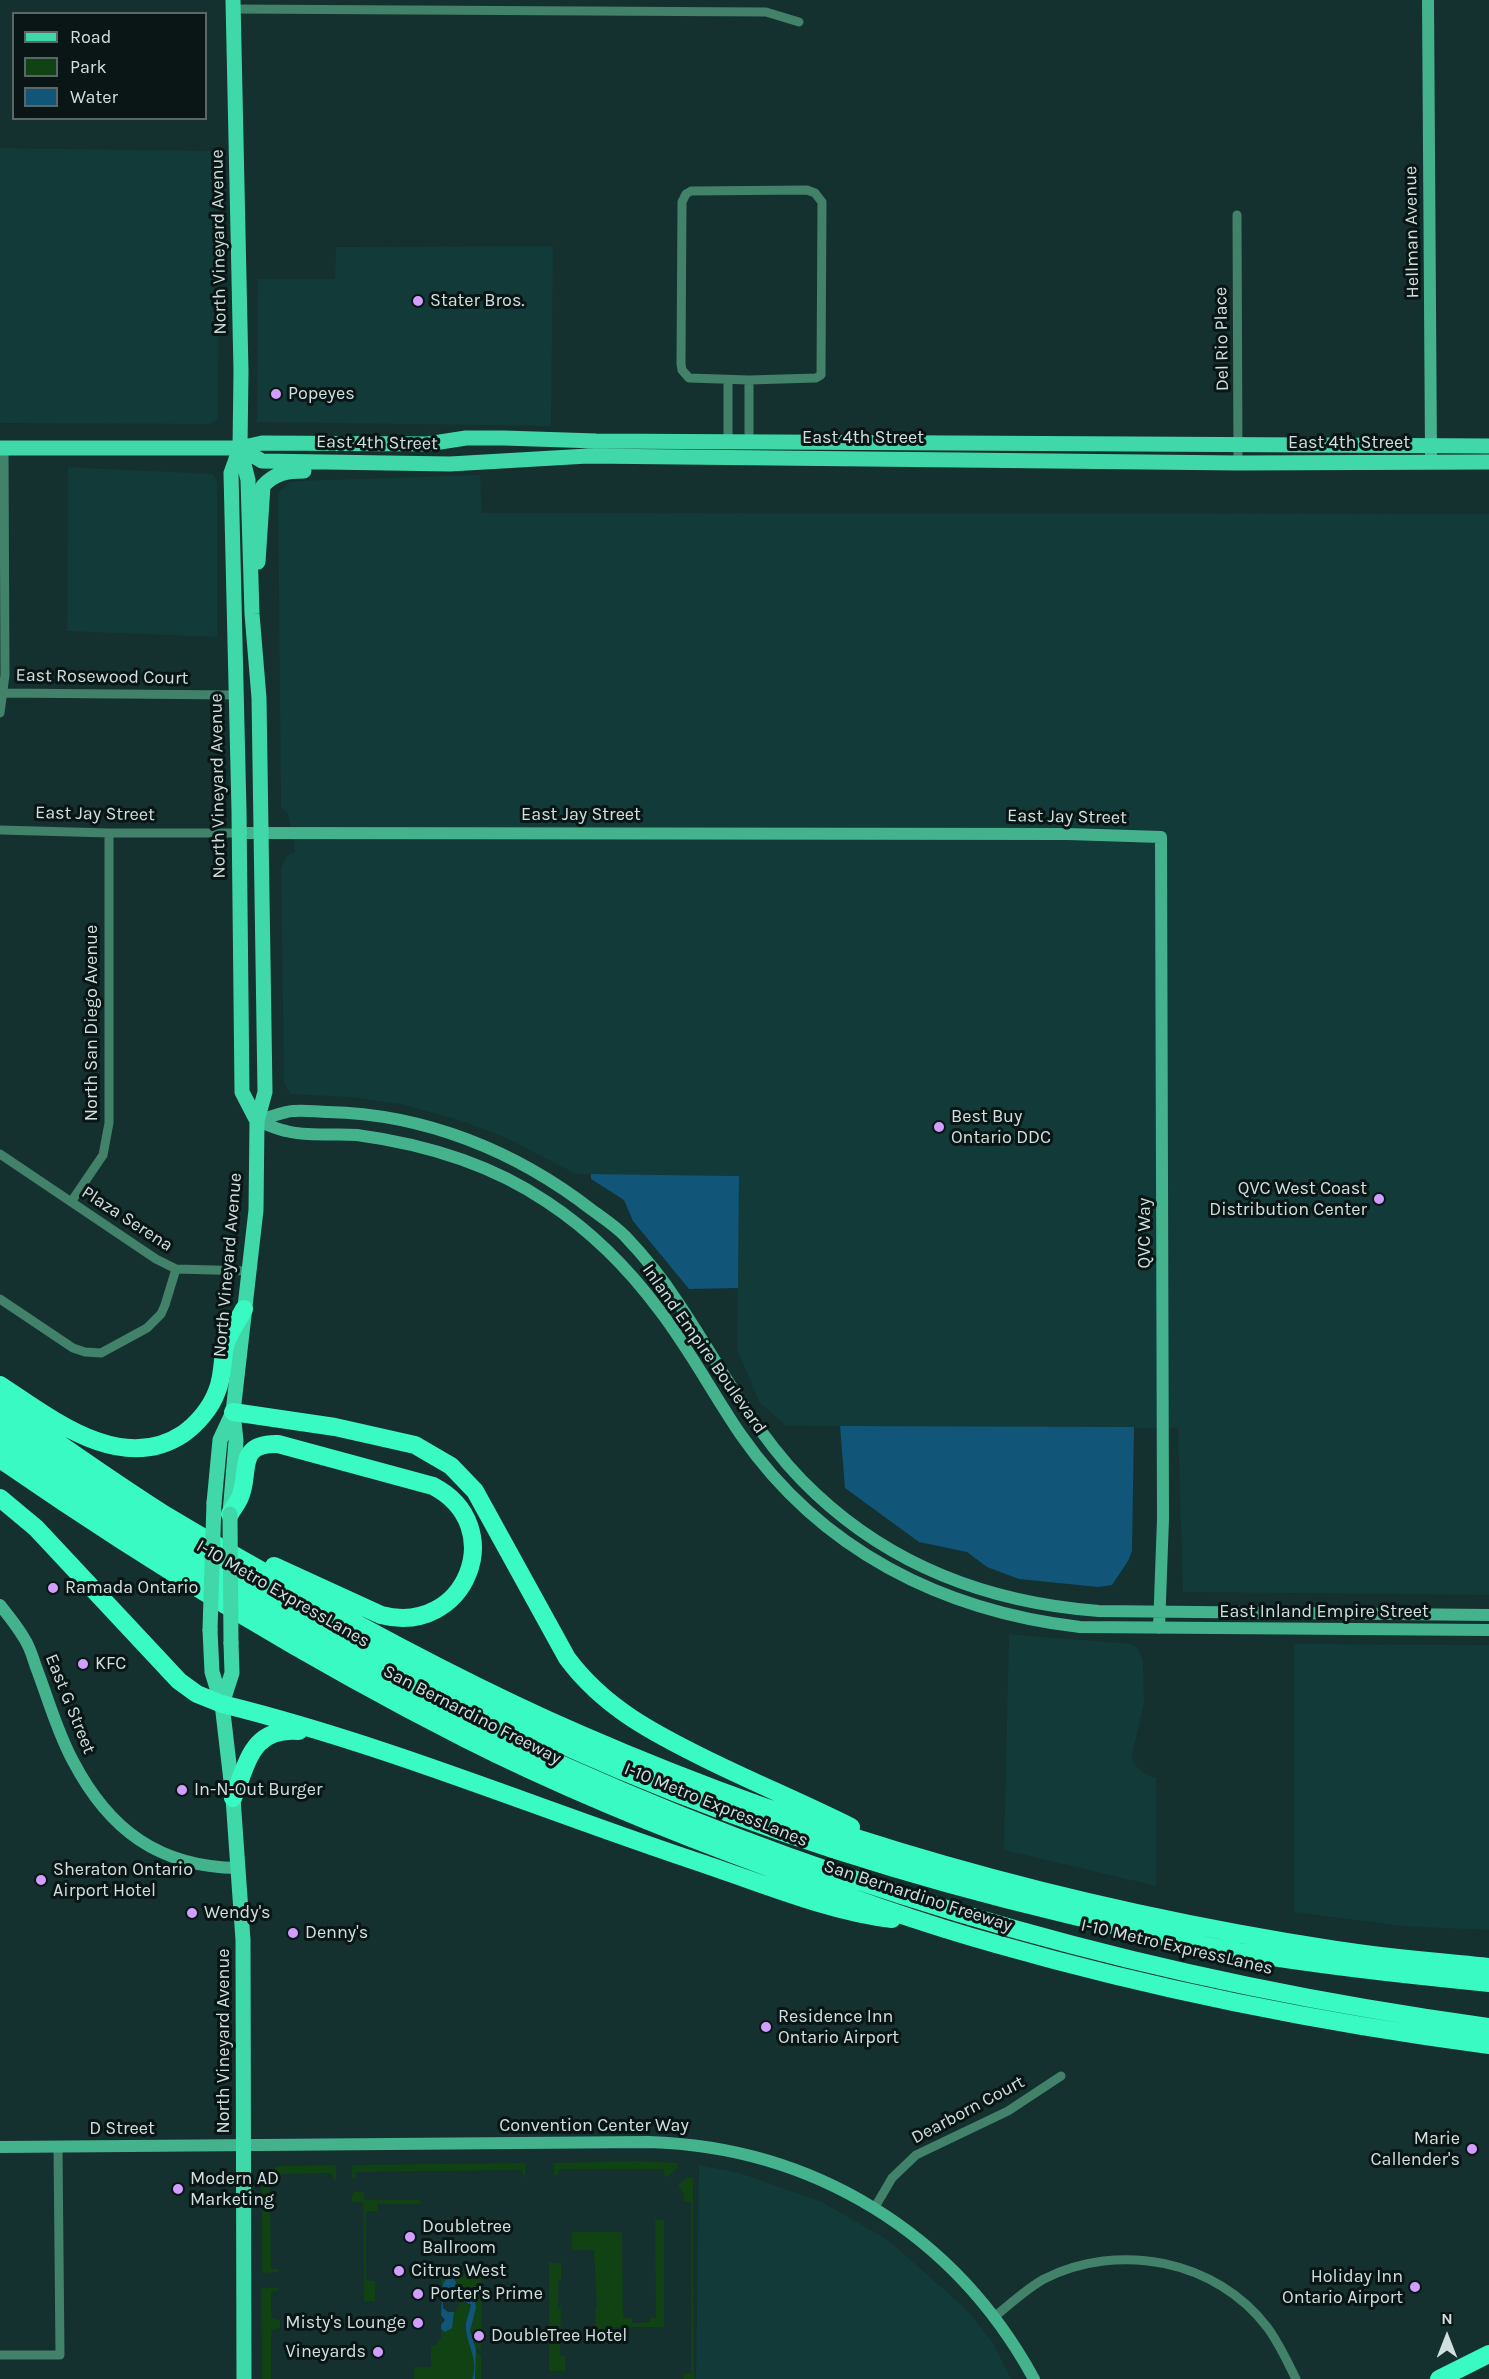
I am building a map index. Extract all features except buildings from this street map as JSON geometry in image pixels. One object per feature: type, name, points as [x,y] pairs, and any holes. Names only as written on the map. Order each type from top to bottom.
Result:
[{"type":"highway","points":[[0,1385],[72,1430],[106,1445],[131,1449],[160,1445],[188,1431],[209,1406],[218,1391],[226,1344],[244,1309]]},
{"type":"highway","name":"San Bernardino Freeway","points":[[0,1402],[107,1477],[198,1534],[378,1636],[584,1736],[743,1799],[838,1833],[1071,1898],[1218,1930],[1349,1952],[1489,1967]]},
{"type":"highway","points":[[233,1412],[368,1433],[415,1445],[437,1456],[461,1474],[475,1491],[567,1658],[582,1677],[612,1705],[679,1747],[898,1851]]},
{"type":"highway","name":"I-10 Metro ExpressLanes","points":[[0,1422],[148,1522],[252,1584],[382,1656],[576,1750],[718,1807],[809,1841],[902,1870],[1006,1900],[1102,1922],[1238,1951],[1401,1975],[1489,1983]]},
{"type":"highway","name":"I-10 Metro ExpressLanes","points":[[0,1440],[152,1543],[327,1645],[418,1694],[555,1761],[705,1826],[867,1885],[1088,1950],[1299,1996],[1489,2027]]},
{"type":"highway","points":[[198,1534],[319,1585],[381,1615],[395,1618],[414,1617],[438,1610],[462,1588],[472,1563],[469,1526],[458,1505],[446,1493],[425,1483],[291,1446],[267,1444],[252,1452],[244,1470],[241,1496],[230,1514]]},
{"type":"highway","name":"San Bernardino Freeway","points":[[0,1459],[54,1496],[200,1588],[320,1660],[469,1740],[558,1782],[712,1847],[921,1922],[1048,1958],[1199,1994],[1430,2037],[1489,2045]]},
{"type":"highway","points":[[0,1498],[36,1528],[179,1681],[196,1694],[222,1704],[408,1760],[663,1851],[781,1890],[865,1916],[921,1922]]},
{"type":"highway","points":[[233,1798],[255,1746],[262,1739],[283,1731],[325,1734]]},
{"type":"highway","points":[[1430,2037],[1464,2052],[1489,2055]]},
{"type":"highway","points":[[1439,2379],[1489,2354]]},
{"type":"main road","name":"North Vineyard Avenue","points":[[222,1704],[232,1673],[230,1514],[236,1442],[233,1412],[256,1210],[257,1121],[265,1092],[259,698],[248,480],[240,448],[241,371],[233,4]]},
{"type":"main road","name":"East 4th Street","points":[[2,448],[240,448],[262,443],[427,444],[466,438],[1489,446]]},
{"type":"main road","name":"East 4th Street","points":[[240,448],[262,461],[436,464],[588,456],[1239,463],[1489,462]]},
{"type":"main road","name":"North Vineyard Avenue","points":[[240,448],[231,473],[242,1092],[257,1121]]},
{"type":"main road","points":[[251,575],[260,559],[263,486],[271,477],[287,471],[415,471],[436,464]]},
{"type":"main road","points":[[233,601],[241,609],[244,617],[248,678],[259,698]]},
{"type":"main road","name":"North Vineyard Avenue","points":[[233,1412],[220,1440],[214,1503],[210,1630],[212,1672],[222,1704],[233,1798],[243,1940],[244,2379]]},
{"type":"street","name":"Hellman Avenue","points":[[1428,0],[1431,463]]},
{"type":"street","points":[[233,4],[766,12],[798,22]]},
{"type":"street","points":[[807,190],[815,194],[822,202],[821,375],[816,378],[728,380],[689,378],[682,370],[682,202],[686,194],[691,191],[807,190]]},
{"type":"street","name":"Del Rio Place","points":[[1237,215],[1239,463]]},
{"type":"street","points":[[728,380],[728,441]]},
{"type":"street","points":[[749,380],[749,441]]},
{"type":"street","points":[[0,713],[4,693],[2,448]]},
{"type":"street","name":"East Rosewood Court","points":[[4,693],[236,695]]},
{"type":"street","name":"East Jay Street","points":[[0,830],[109,833],[1068,834],[1161,837]]},
{"type":"street","name":"North San Diego Avenue","points":[[71,1202],[103,1155],[109,1124],[109,833]]},
{"type":"street","name":"QVC Way","points":[[1160,1628],[1163,1475],[1161,837]]},
{"type":"street","name":"Inland Empire Boulevard","points":[[257,1121],[289,1111],[338,1112],[390,1117],[448,1132],[498,1151],[541,1174],[623,1234],[677,1300],[728,1383],[775,1451],[817,1495],[866,1534],[923,1567],[979,1590],[1054,1607],[1099,1611],[1160,1611]]},
{"type":"street","name":"Inland Empire Boulevard","points":[[257,1121],[288,1132],[346,1134],[387,1139],[423,1148],[466,1161],[509,1180],[547,1201],[583,1228],[624,1265],[661,1311],[741,1436],[765,1466],[799,1502],[841,1539],[899,1575],[956,1600],[1036,1622],[1080,1627],[1160,1628]]},
{"type":"street","name":"Plaza Serena","points":[[0,1154],[156,1259],[176,1269],[250,1271]]},
{"type":"street","points":[[0,1299],[73,1348],[85,1352],[101,1353],[154,1322],[165,1305],[176,1269]]},
{"type":"street","name":"East G Street","points":[[0,1605],[25,1639],[72,1760],[97,1798],[123,1829],[152,1849],[177,1859],[199,1866],[238,1868]]},
{"type":"street","name":"East Inland Empire Street","points":[[1160,1611],[1489,1615]]},
{"type":"street","name":"East Inland Empire Street","points":[[1160,1628],[1489,1630]]},
{"type":"street","name":"Dearborn Court","points":[[875,2207],[892,2178],[916,2155],[1008,2111],[1061,2076]]},
{"type":"street","name":"Convention Center Way","points":[[244,2146],[649,2142],[697,2145],[776,2163],[810,2176],[875,2207],[931,2248],[967,2285],[1007,2335],[1034,2379]]},
{"type":"street","name":"D Street","points":[[0,2147],[244,2146]]},
{"type":"street","points":[[0,2355],[60,2355],[58,2147]]},
{"type":"street","points":[[993,2318],[1042,2280],[1065,2270],[1125,2259],[1170,2264],[1216,2282],[1237,2297],[1266,2327],[1280,2347],[1296,2379]]},
{"type":"shaded area","points":[[0,148],[220,151],[218,417],[215,421],[210,424],[0,423]]},
{"type":"shaded area","points":[[553,246],[551,426],[257,422],[258,279],[335,279],[336,247]]},
{"type":"shaded area","points":[[68,467],[212,474],[217,480],[217,637],[67,631]]},
{"type":"shaded area","points":[[480,475],[482,513],[1489,514],[1489,1595],[1183,1592],[1178,1428],[786,1426],[760,1403],[737,1350],[739,1176],[576,1174],[504,1137],[459,1120],[401,1104],[348,1097],[290,1094],[284,1083],[281,868],[286,857],[295,851],[288,814],[281,807],[278,494],[290,482],[299,481]]},
{"type":"shaded area","points":[[1009,1634],[1131,1644],[1138,1649],[1143,1660],[1144,1703],[1132,1755],[1133,1763],[1146,1775],[1156,1778],[1156,1886],[1004,1850]]},
{"type":"shaded area","points":[[1294,1644],[1489,1645],[1489,1930],[1402,1926],[1294,1912]]},
{"type":"shaded area","points":[[699,2165],[740,2173],[822,2202],[888,2240],[967,2310],[993,2343],[1011,2379],[696,2379]]},
{"type":"green space","points":[[638,2161],[677,2163],[677,2168],[667,2177],[664,2176],[664,2169],[559,2169],[558,2175],[554,2175],[554,2163]]},
{"type":"green space","points":[[525,2163],[525,2178],[521,2170],[356,2172],[355,2180],[352,2178],[352,2165]]},
{"type":"green space","points":[[336,2165],[336,2180],[333,2180],[332,2173],[282,2174],[281,2182],[270,2184],[271,2269],[279,2269],[279,2272],[262,2273],[262,2181],[268,2171],[277,2166]]},
{"type":"green space","points":[[686,2178],[693,2178],[694,2379],[683,2379],[684,2374],[691,2373],[691,2202],[684,2201],[684,2195],[678,2186]]},
{"type":"green space","points":[[354,2192],[364,2192],[364,2200],[421,2200],[420,2204],[377,2204],[377,2211],[366,2212],[366,2280],[375,2281],[375,2301],[364,2301],[363,2203],[352,2202]]},
{"type":"green space","points":[[655,2220],[664,2220],[664,2327],[607,2327],[606,2335],[596,2334],[594,2250],[572,2250],[572,2232],[622,2232],[623,2318],[632,2318],[632,2323],[650,2322],[650,2318],[656,2318]]},
{"type":"green space","points":[[549,2263],[561,2263],[558,2308],[561,2308],[560,2356],[565,2356],[565,2371],[549,2371]]},
{"type":"green space","points":[[455,2266],[456,2274],[471,2274],[471,2266],[487,2266],[487,2274],[482,2274],[481,2350],[476,2349],[470,2332],[476,2308],[453,2291],[452,2277],[443,2283],[441,2294],[441,2267]]},
{"type":"green space","points":[[261,2288],[278,2288],[279,2290],[271,2292],[271,2318],[280,2320],[280,2328],[271,2330],[271,2379],[262,2379]]},
{"type":"green space","points":[[459,2300],[471,2306],[466,2320],[466,2330],[471,2344],[481,2355],[481,2379],[414,2379],[414,2367],[431,2367],[431,2346],[437,2345],[437,2340],[441,2339],[441,2329],[443,2331],[454,2319]]},
{"type":"water","points":[[591,1174],[739,1176],[738,1288],[689,1289],[633,1221],[624,1200],[591,1179]]},
{"type":"water","points":[[840,1426],[1134,1427],[1132,1551],[1128,1561],[1112,1585],[1098,1587],[1019,1579],[987,1567],[967,1552],[919,1542],[845,1488]]},
{"type":"water","points":[[452,2277],[456,2282],[453,2291],[465,2293],[475,2302],[476,2308],[470,2331],[476,2349],[475,2379],[472,2379],[474,2360],[466,2330],[471,2305],[453,2296],[447,2296],[443,2300],[443,2308],[448,2312],[454,2312],[452,2328],[445,2332],[441,2329],[445,2320],[441,2315],[443,2283]]},
{"type":"place","name":"Stater Bros.","points":[[418,301]]},
{"type":"place","name":"Popeyes","points":[[276,394]]},
{"type":"place","name":"Best Buy Ontario DDC","points":[[939,1127]]},
{"type":"place","name":"QVC West Coast Distribution Center","points":[[1379,1199]]},
{"type":"place","name":"Ramada Ontario","points":[[53,1588]]},
{"type":"place","name":"KFC","points":[[83,1664]]},
{"type":"place","name":"In-N-Out Burger","points":[[182,1790]]},
{"type":"place","name":"Sheraton Ontario Airport Hotel","points":[[41,1880]]},
{"type":"place","name":"Wendy's","points":[[192,1913]]},
{"type":"place","name":"Denny's","points":[[293,1933]]},
{"type":"place","name":"Residence Inn Ontario Airport","points":[[766,2027]]},
{"type":"place","name":"Marie Callender's","points":[[1472,2149]]},
{"type":"place","name":"Modern AD Marketing","points":[[178,2189]]},
{"type":"place","name":"Doubletree Ballroom","points":[[410,2237]]},
{"type":"place","name":"Citrus West","points":[[399,2271]]},
{"type":"place","name":"Holiday Inn Ontario Airport","points":[[1415,2287]]},
{"type":"place","name":"Porter's Prime","points":[[418,2294]]},
{"type":"place","name":"Misty's Lounge","points":[[418,2323]]},
{"type":"place","name":"DoubleTree Hotel","points":[[479,2336]]},
{"type":"place","name":"Vineyards","points":[[378,2352]]}]
